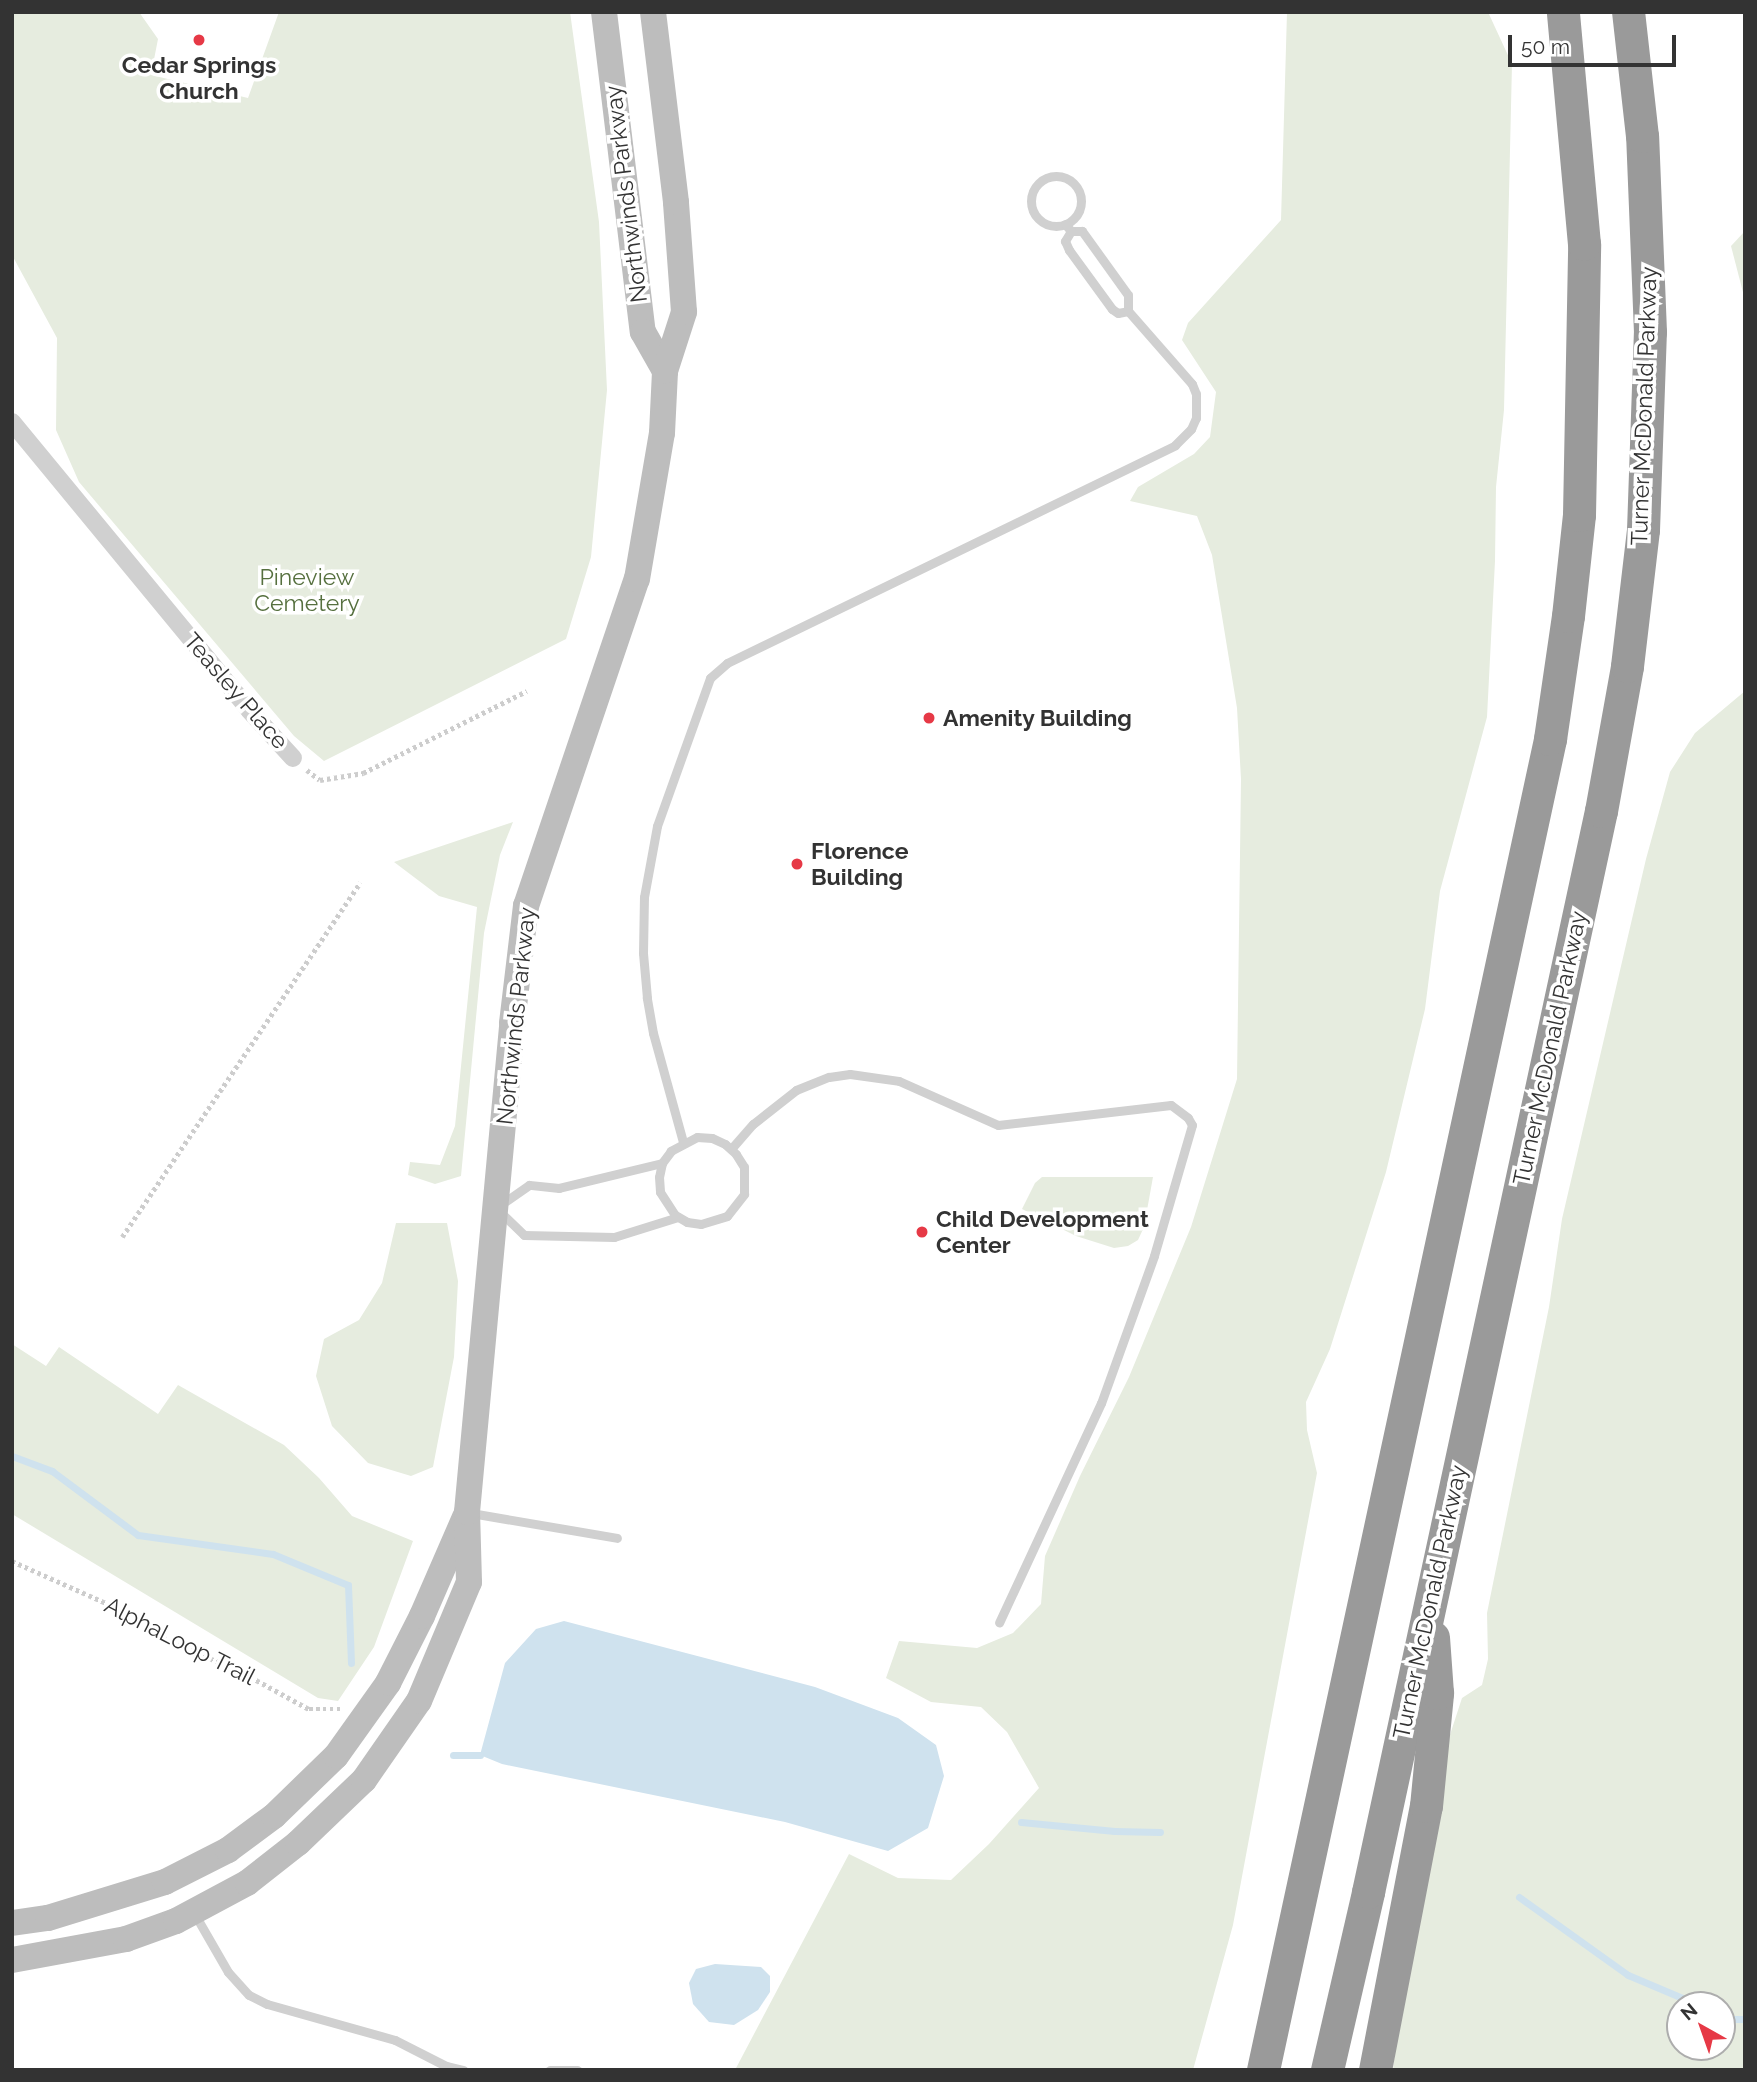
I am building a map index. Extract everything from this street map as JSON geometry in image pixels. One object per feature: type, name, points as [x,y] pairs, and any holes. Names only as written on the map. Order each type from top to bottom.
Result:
[{"type":"highway","points":[[1263,2070],[1550,739],[1566,630],[1579,515],[1584,244],[1563,12]]},
{"type":"highway","name":"Turner McDonald Parkway","points":[[1327,2070],[1598,824],[1628,653],[1643,530],[1650,332],[1642,135],[1628,12]]},
{"type":"highway","points":[[1375,2070],[1424,1818],[1434,1748],[1437,1693],[1430,1601]]},
{"type":"street","name":"Northwinds Parkway","points":[[604,12],[643,332],[665,371]]},
{"type":"street","name":"Northwinds Parkway","points":[[12,1960],[126,1939],[194,1913],[247,1883],[298,1843],[364,1780],[419,1701],[470,1582],[467,1512],[526,906],[637,579],[662,433],[665,371],[684,312],[676,202],[653,12]]},
{"type":"street","name":"Teasley Place","points":[[12,422],[249,710],[293,758]]},
{"type":"street","name":"Northwinds Parkway","points":[[12,1923],[48,1918],[165,1882],[228,1850],[274,1816],[336,1756],[388,1683],[422,1616],[467,1512]]},
{"type":"lane","points":[[683,1142],[653,1032],[647,998],[642,953],[644,897],[657,826],[710,678],[727,663],[1175,445],[1184,437],[1196,418],[1196,394],[1192,384],[1128,311],[1128,295],[1082,231],[1068,227],[1045,224],[1033,212],[1031,194],[1041,180],[1049,176],[1066,177],[1079,190],[1080,207],[1068,227],[1065,241],[1112,309],[1118,313],[1128,311]]},
{"type":"lane","points":[[731,1149],[753,1124],[796,1090],[829,1077],[850,1074],[899,1081],[998,1125],[1171,1105],[1188,1118],[1192,1125],[1154,1256],[1101,1403],[999,1623]]},
{"type":"lane","points":[[697,1137],[712,1138],[731,1149],[744,1167],[746,1180],[737,1207],[715,1222],[701,1224],[678,1217],[666,1205],[660,1192],[662,1163],[671,1150],[697,1137]]},
{"type":"lane","points":[[662,1163],[559,1188],[529,1185],[496,1208],[524,1235],[614,1237],[678,1217]]},
{"type":"lane","points":[[467,1512],[617,1538]]},
{"type":"lane","points":[[194,1913],[228,1972],[249,1995],[267,2004],[395,2040],[448,2068],[464,2070]]},
{"type":"lane","points":[[550,2070],[577,2070]]},
{"type":"path","name":"Teasley Place","points":[[293,758],[320,780],[363,773],[527,691]]},
{"type":"path","points":[[122,1237],[360,883]]},
{"type":"path","name":"AlphaLoop Trail","points":[[12,1561],[128,1613],[170,1642],[238,1670],[309,1709],[349,1709]]},
{"type":"green space","name":"Pineview Cemetery","points":[[12,12],[139,12],[158,39],[151,75],[248,98],[279,12],[570,12],[599,222],[607,390],[591,557],[566,639],[324,761],[294,736],[79,482],[56,430],[57,338],[12,255]]},
{"type":"green space","points":[[1287,12],[1488,12],[1512,64],[1504,410],[1496,487],[1487,717],[1440,891],[1425,1009],[1386,1172],[1330,1349],[1306,1402],[1307,1430],[1317,1473],[1233,1925],[1193,2070],[735,2070],[849,1854],[898,1878],[951,1880],[989,1844],[1039,1788],[1007,1732],[981,1707],[931,1702],[886,1678],[899,1641],[977,1648],[1013,1633],[1041,1604],[1045,1556],[1080,1476],[1129,1377],[1191,1227],[1237,1079],[1241,779],[1237,708],[1212,555],[1197,516],[1130,501],[1138,487],[1194,454],[1210,437],[1216,392],[1182,340],[1188,323],[1281,220]]},
{"type":"green space","points":[[1745,231],[1745,300],[1731,246]]},
{"type":"green space","points":[[1745,691],[1745,2070],[1393,2070],[1401,1993],[1446,1747],[1462,1698],[1482,1685],[1488,1659],[1487,1613],[1549,1307],[1562,1219],[1646,859],[1670,772],[1695,733]]},
{"type":"green space","points":[[513,822],[500,855],[484,933],[461,1176],[435,1184],[408,1175],[410,1162],[440,1165],[455,1126],[477,907],[439,896],[394,862]]},
{"type":"green space","points":[[1042,1177],[1153,1177],[1144,1227],[1138,1240],[1128,1246],[1114,1248],[1076,1236],[1022,1209],[1035,1183]]},
{"type":"green space","points":[[396,1223],[447,1223],[458,1281],[454,1357],[433,1467],[411,1476],[368,1463],[332,1426],[316,1376],[324,1339],[359,1320],[382,1283]]},
{"type":"green space","points":[[12,1344],[46,1366],[59,1347],[158,1414],[178,1385],[284,1445],[319,1478],[352,1516],[413,1541],[374,1647],[338,1701],[318,1698],[12,1514]]},
{"type":"water","points":[[564,1621],[815,1687],[898,1718],[936,1745],[944,1776],[928,1828],[888,1851],[785,1822],[502,1764],[480,1755],[505,1663],[536,1629]]},
{"type":"water","points":[[715,1964],[761,1967],[770,1976],[770,1992],[758,2010],[734,2025],[709,2022],[693,2004],[689,1983],[696,1969]]},
{"type":"waterway","points":[[12,1456],[52,1471],[138,1535],[273,1554],[348,1585],[351,1663]]},
{"type":"waterway","points":[[453,1755],[480,1755]]},
{"type":"waterway","points":[[1021,1822],[1115,1831],[1160,1832]]},
{"type":"waterway","points":[[1519,1897],[1628,1975],[1666,1991]]},
{"type":"waterway","points":[[1736,2019],[1745,2019]]},
{"type":"place","name":"Cedar Springs Church","points":[[199,40]]},
{"type":"place","name":"Amenity Building","points":[[929,718]]},
{"type":"place","name":"Florence Building","points":[[797,864]]},
{"type":"place","name":"Child Development Center","points":[[922,1232]]}]
